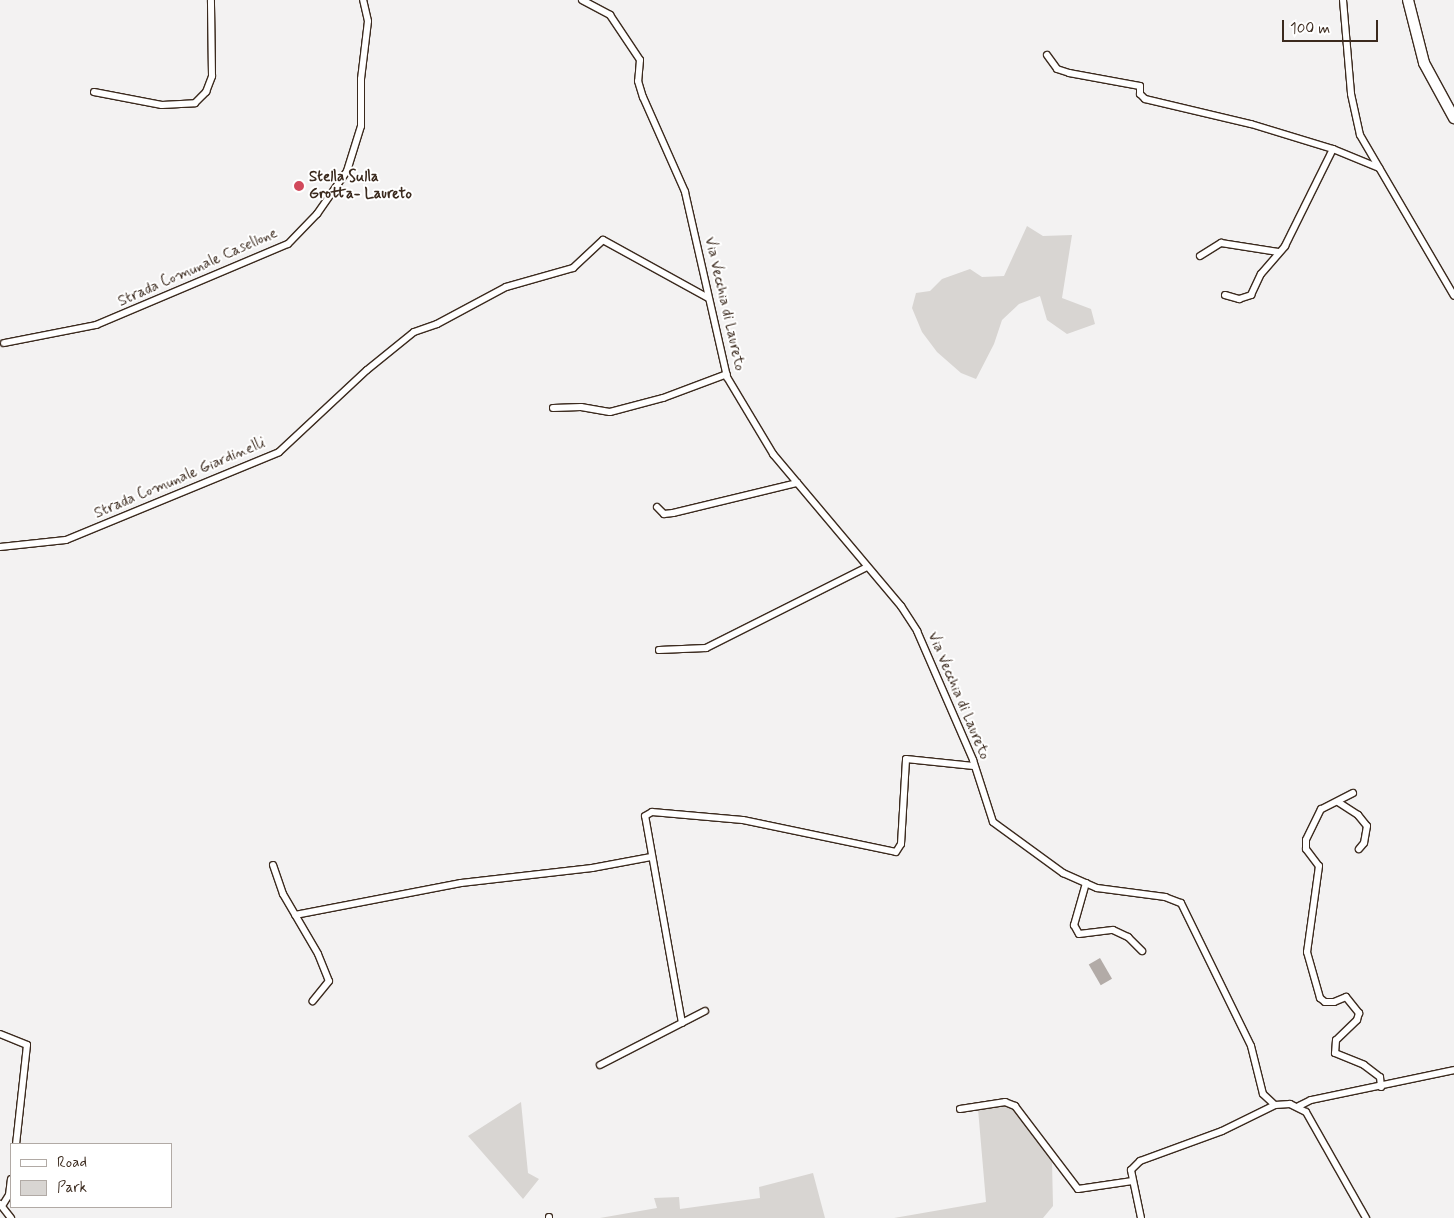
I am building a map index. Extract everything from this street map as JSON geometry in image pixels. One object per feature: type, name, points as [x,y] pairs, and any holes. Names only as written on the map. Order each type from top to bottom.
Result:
[{"type":"main road","points":[[1408,0],[1424,62],[1435,88],[1454,118]]},
{"type":"street","points":[[94,92],[162,105],[195,103],[206,92],[212,76],[211,0]]},
{"type":"street","name":"Strada Comunale Casellone","points":[[4,343],[96,325],[288,244],[317,214],[347,171],[361,126],[361,79],[368,21],[363,0]]},
{"type":"street","name":"Via Vecchia di Laureto","points":[[582,0],[610,15],[640,60],[638,81],[685,192],[727,374],[773,454],[901,606],[916,631],[974,766],[993,822],[1063,872],[1086,883],[1181,903],[1251,1046],[1263,1094],[1275,1104]]},
{"type":"street","points":[[1343,0],[1355,115],[1360,135],[1454,296]]},
{"type":"street","points":[[1047,55],[1052,64],[1063,71],[1140,86],[1140,94],[1145,99],[1189,107],[1333,149],[1378,168]]},
{"type":"street","points":[[1225,295],[1239,299],[1251,295],[1261,274],[1285,246],[1333,149]]},
{"type":"street","name":"Strada Comunale Giardinelli","points":[[0,547],[66,540],[279,452],[367,370],[414,332],[437,324],[506,287],[573,268],[603,240],[708,298]]},
{"type":"street","points":[[1200,256],[1221,243],[1278,252]]},
{"type":"street","points":[[553,408],[581,407],[610,412],[663,398],[727,374]]},
{"type":"street","points":[[657,507],[664,514],[673,513],[796,483]]},
{"type":"street","points":[[659,650],[706,648],[867,567]]},
{"type":"street","points":[[682,1023],[651,857],[645,821],[646,816],[652,812],[743,820],[896,852],[901,844],[906,760],[974,766]]},
{"type":"street","points":[[1353,793],[1321,809],[1306,840],[1306,849],[1319,866],[1307,952],[1320,998],[1325,1002],[1346,997],[1359,1013],[1357,1020],[1336,1040],[1335,1053],[1364,1065],[1380,1077],[1381,1087]]},
{"type":"street","points":[[1338,802],[1358,815],[1367,826],[1364,843],[1359,849]]},
{"type":"street","points":[[295,915],[461,883],[592,868],[651,857]]},
{"type":"street","points":[[273,865],[283,894],[318,954],[329,981],[313,1001]]},
{"type":"street","points":[[1086,883],[1074,924],[1079,934],[1113,930],[1128,937],[1142,951]]},
{"type":"street","points":[[600,1064],[705,1010]]},
{"type":"street","points":[[0,1034],[27,1045],[16,1143]]},
{"type":"street","points":[[1141,1218],[1131,1170],[1140,1161],[1222,1131],[1275,1104],[1299,1106],[1311,1100],[1381,1087],[1454,1070]]},
{"type":"street","points":[[960,1109],[1005,1102],[1015,1106],[1078,1189],[1132,1181]]},
{"type":"street","points":[[1299,1106],[1306,1112],[1366,1218]]},
{"type":"street","points":[[10,1187],[9,1195],[1,1205],[11,1218]]},
{"type":"green space","points":[[1027,226],[1043,236],[1072,235],[1062,298],[1091,309],[1095,324],[1067,334],[1047,320],[1040,296],[1019,304],[1002,320],[994,344],[976,379],[961,373],[937,352],[922,332],[912,308],[916,293],[930,291],[942,279],[970,269],[982,277],[1004,276]]},
{"type":"green space","points":[[521,1102],[528,1173],[539,1179],[523,1199],[468,1136]]},
{"type":"green space","points":[[1003,1105],[1012,1108],[1052,1161],[1053,1206],[1043,1218],[894,1218],[986,1202],[978,1109]]},
{"type":"green space","points":[[813,1173],[825,1218],[600,1218],[657,1208],[654,1198],[679,1197],[680,1209],[760,1198],[759,1187]]},
{"type":"shaded area","points":[[1100,958],[1112,979],[1101,985],[1089,964]]},
{"type":"place","name":"Stella Sulla Grotta- Laureto","points":[[299,186]]}]
